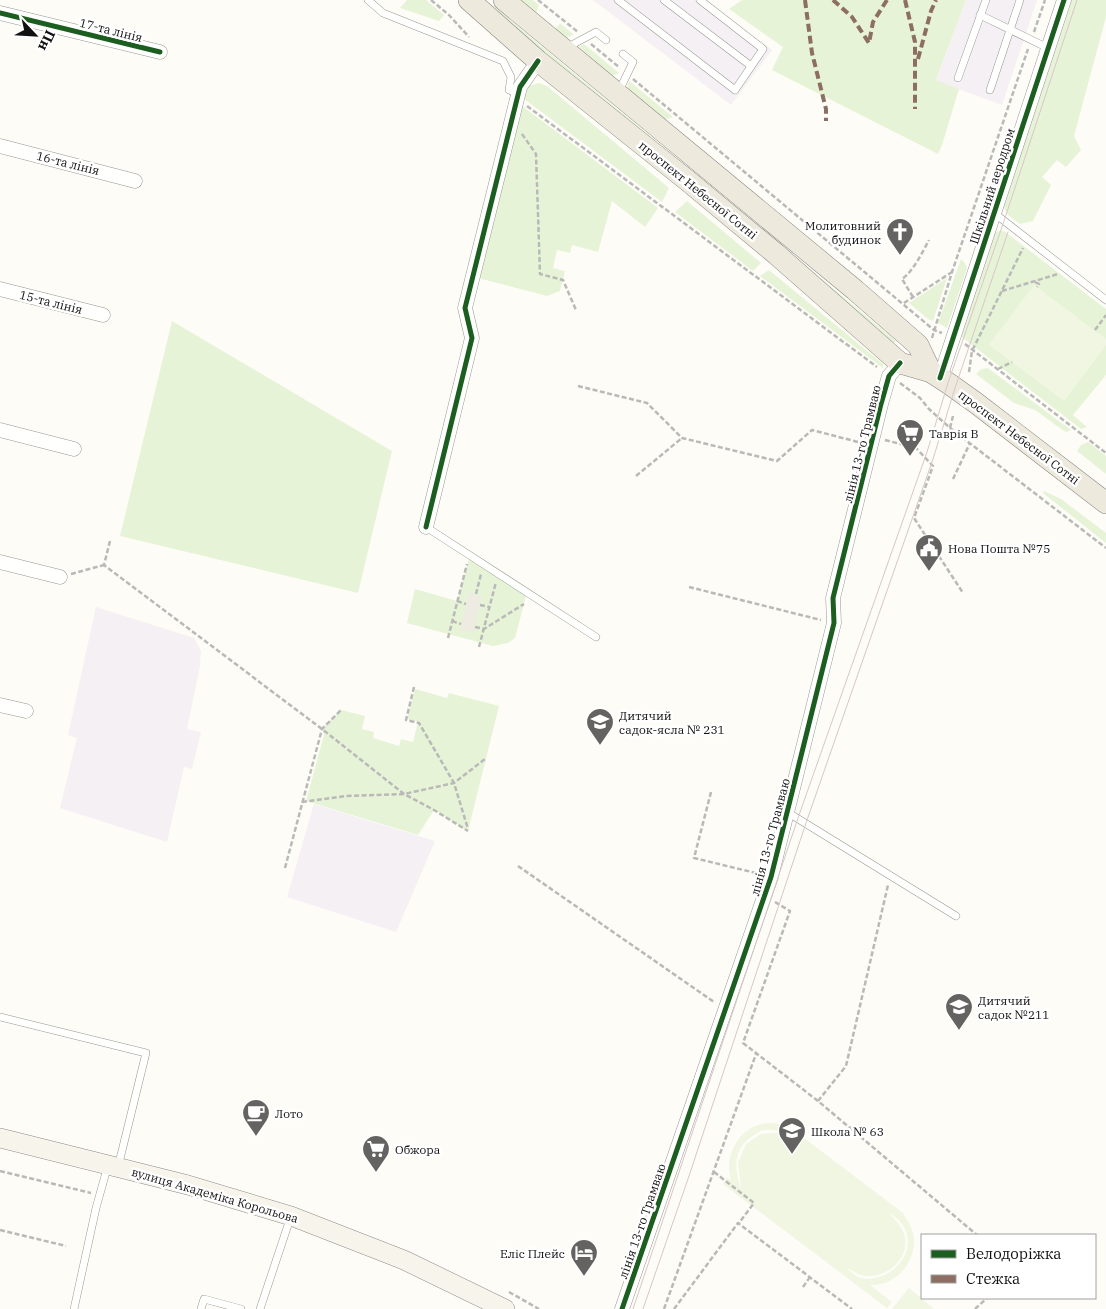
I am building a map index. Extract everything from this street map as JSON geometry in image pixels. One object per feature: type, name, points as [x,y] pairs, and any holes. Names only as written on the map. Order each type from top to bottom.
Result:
[{"type":"main road","name":"проспект Небесної Сотні","points":[[468,0],[538,61],[776,254],[894,369],[935,375],[976,403],[1106,503]]},
{"type":"main road","name":"проспект Небесної Сотні","points":[[504,0],[855,290],[918,345],[935,375]]},
{"type":"main road","name":"вулиця Академіка Корольова","points":[[0,1138],[188,1185],[291,1216],[507,1300]]},
{"type":"street","name":"Шкільний аеродром","points":[[935,375],[994,213],[1064,0]]},
{"type":"street","name":"17-та лінія","points":[[0,13],[160,52]]},
{"type":"street","points":[[426,527],[472,338],[465,308],[520,87],[538,61]]},
{"type":"street","name":"16-та лінія","points":[[0,146],[136,181]]},
{"type":"street","name":"15-та лінія","points":[[0,289],[103,315]]},
{"type":"street","name":"лінія 13-го Трамваю","points":[[622,1309],[771,877],[834,623],[833,598],[872,441],[894,369]]},
{"type":"street","points":[[0,430],[74,449]]},
{"type":"street","points":[[0,562],[60,577]]},
{"type":"street","points":[[0,705],[26,711]]},
{"type":"lane","points":[[368,0],[384,13],[503,60],[511,77],[509,90],[518,96]]},
{"type":"lane","points":[[618,0],[735,90],[763,49],[700,0]]},
{"type":"lane","points":[[664,0],[751,66]]},
{"type":"lane","points":[[958,78],[986,0]]},
{"type":"lane","points":[[990,90],[1020,0]]},
{"type":"lane","points":[[980,15],[1048,48]]},
{"type":"lane","points":[[564,49],[596,32],[606,40]]},
{"type":"lane","points":[[618,94],[633,62],[623,54]]},
{"type":"lane","points":[[994,213],[1106,300]]},
{"type":"lane","points":[[426,527],[596,637]]},
{"type":"lane","points":[[788,812],[956,916]]},
{"type":"lane","points":[[0,1017],[146,1053],[113,1166],[100,1195],[74,1309]]},
{"type":"lane","points":[[260,1309],[291,1216]]},
{"type":"lane","points":[[201,1309],[204,1299],[241,1309]]},
{"type":"path","points":[[431,0],[449,15],[483,52]]},
{"type":"path","points":[[538,0],[688,123],[934,330]]},
{"type":"path","points":[[931,340],[952,272],[1044,0]]},
{"type":"path","points":[[518,96],[894,369],[929,409],[950,428],[1106,548]]},
{"type":"path","points":[[512,120],[536,154],[540,274],[563,280],[576,310]]},
{"type":"path","points":[[913,297],[902,279],[906,277],[929,240]]},
{"type":"path","points":[[968,372],[972,351],[1027,240]]},
{"type":"path","points":[[1002,291],[1068,270]]},
{"type":"path","points":[[904,303],[952,272]]},
{"type":"path","points":[[1035,282],[1039,284],[1037,286]]},
{"type":"path","points":[[1095,330],[1106,315]]},
{"type":"path","points":[[962,343],[1106,453]]},
{"type":"path","points":[[998,370],[1012,362]]},
{"type":"path","points":[[578,386],[647,403],[682,438],[777,461],[812,430],[916,448],[933,466],[914,518],[963,593]]},
{"type":"path","points":[[950,428],[953,416]]},
{"type":"path","points":[[636,476],[682,438]]},
{"type":"path","points":[[953,479],[970,443]]},
{"type":"path","points":[[104,565],[110,540]]},
{"type":"path","points":[[448,638],[470,555]]},
{"type":"path","points":[[476,594],[484,564]]},
{"type":"path","points":[[60,577],[104,565]]},
{"type":"path","points":[[104,565],[322,729],[404,794],[468,831],[454,782],[419,723],[406,720],[414,687]]},
{"type":"path","points":[[479,647],[498,573]]},
{"type":"path","points":[[689,587],[834,623]]},
{"type":"path","points":[[457,601],[466,604]]},
{"type":"path","points":[[474,626],[484,629],[524,604]]},
{"type":"path","points":[[480,605],[489,608]]},
{"type":"path","points":[[452,622],[461,624]]},
{"type":"path","points":[[285,868],[322,729],[341,710]]},
{"type":"path","points":[[302,802],[346,796],[404,794],[454,782],[486,759]]},
{"type":"path","points":[[711,792],[694,858],[771,877]]},
{"type":"path","points":[[518,866],[726,1010]]},
{"type":"path","points":[[818,1101],[846,1066],[891,876]]},
{"type":"path","points":[[765,896],[790,911],[743,1043],[818,1101],[976,1234]]},
{"type":"path","points":[[664,1309],[757,1054]]},
{"type":"path","points":[[0,1171],[100,1195]]},
{"type":"path","points":[[674,1309],[754,1202],[714,1172]]},
{"type":"path","points":[[738,1223],[852,1309]]},
{"type":"path","points":[[0,1230],[66,1246]]},
{"type":"path","points":[[803,1287],[810,1277]]},
{"type":"path","points":[[975,1309],[986,1299]]},
{"type":"path","points":[[507,1300],[539,1309]]},
{"type":"shaded area","points":[[593,0],[707,0],[772,50],[731,105]]},
{"type":"shaded area","points":[[966,0],[1037,0],[1002,105],[936,81]]},
{"type":"shaded area","points":[[469,593],[482,596],[473,633],[460,630]]},
{"type":"shaded area","points":[[96,607],[194,638],[201,651],[200,666],[187,729],[201,732],[192,769],[184,767],[167,842],[60,808],[77,738],[68,735]]},
{"type":"shaded area","points":[[314,804],[435,841],[396,932],[287,897]]},
{"type":"green space","points":[[407,0],[426,0],[444,15],[439,21],[400,8]]},
{"type":"green space","points":[[481,0],[486,0],[895,340],[895,343],[893,343]]},
{"type":"green space","points":[[521,0],[533,0],[539,5],[536,13]]},
{"type":"green space","points":[[742,0],[966,0],[936,80],[959,89],[938,154],[772,70],[783,47],[729,9]]},
{"type":"green space","points":[[1070,0],[1106,0],[1106,17],[1074,136],[1081,150],[1066,167],[1057,160],[1042,177],[1051,185],[1033,221],[1020,224],[1008,215],[1002,205]]},
{"type":"green space","points":[[560,23],[574,35],[565,38],[555,30]]},
{"type":"green space","points":[[584,44],[619,73],[611,75],[579,47]]},
{"type":"green space","points":[[629,81],[673,117],[664,120],[627,89]]},
{"type":"green space","points":[[539,83],[547,86],[669,188],[662,202],[523,98],[529,86]]},
{"type":"green space","points":[[521,105],[658,208],[645,227],[612,201],[598,252],[572,245],[570,253],[557,250],[553,268],[565,271],[560,291],[547,296],[478,278]]},
{"type":"green space","points":[[687,201],[761,263],[753,271],[675,212]]},
{"type":"green space","points":[[998,231],[1004,231],[1106,309],[1106,375],[1073,415],[1087,427],[1081,429],[959,335],[993,234]]},
{"type":"green space","points":[[961,259],[967,268],[947,328],[938,323]]},
{"type":"green space","points":[[769,270],[883,364],[883,368],[760,276]]},
{"type":"green space","points":[[947,278],[933,321],[909,303]]},
{"type":"green space","points":[[1034,285],[1106,339],[1106,345],[1064,401],[989,345]]},
{"type":"green space","points":[[172,321],[392,451],[358,593],[120,536]]},
{"type":"green space","points":[[988,368],[1071,430],[1064,431],[1035,410],[1014,403],[976,374],[981,369]]},
{"type":"green space","points":[[1088,442],[1106,456],[1106,474],[1077,451],[1081,445]]},
{"type":"green space","points":[[1044,491],[1061,499],[1106,533],[1106,543],[1043,493]]},
{"type":"green space","points":[[470,555],[527,592],[515,638],[508,643],[493,646],[407,623],[415,589],[457,601]]},
{"type":"green space","points":[[415,689],[447,698],[449,693],[499,706],[468,831],[434,810],[418,835],[306,801],[324,735],[322,729],[341,710],[365,716],[362,729],[374,732],[373,738],[399,746],[401,739],[413,742],[418,722],[407,719]]},
{"type":"green space","points":[[773,1123],[788,1126],[903,1213],[911,1227],[914,1238],[910,1259],[901,1273],[894,1278],[887,1282],[870,1285],[892,1302],[887,1308],[723,1184],[727,1178],[731,1180],[729,1171],[731,1153],[740,1137],[754,1127]],"holes":[[[763,1130],[783,1132],[761,1134],[746,1144],[738,1163],[741,1188],[736,1170],[738,1154],[747,1140]],[[889,1212],[898,1219],[905,1229],[908,1245],[906,1253],[897,1267],[883,1276],[868,1279],[860,1278],[847,1268],[861,1275],[879,1274],[894,1266],[904,1251],[904,1234]]]},
{"type":"green space","points":[[909,1288],[934,1309],[892,1309]]},
{"type":"tram line","points":[[633,1309],[798,818],[927,452],[948,383],[1077,0]]},
{"type":"tram line","points":[[643,1309],[806,823],[933,459],[1008,232]]},
{"type":"marked path","points":[[805,0],[812,53],[826,109],[826,121]]},
{"type":"marked path","points":[[833,0],[852,17],[869,43],[873,22],[887,0]]},
{"type":"marked path","points":[[905,0],[915,42],[915,109]]},
{"type":"marked path","points":[[918,59],[931,11],[936,0]]},
{"type":"cycle path","points":[[940,378],[1064,0]]},
{"type":"cycle path","points":[[0,13],[160,52]]},
{"type":"cycle path","points":[[426,527],[472,338],[465,308],[520,87],[538,61]]},
{"type":"cycle path","points":[[622,1309],[771,877],[834,623],[833,598],[881,404],[889,376],[900,363]]},
{"type":"place","name":"Молитовний будинок","points":[[900,256]]},
{"type":"place","name":"Таврія В","points":[[910,457]]},
{"type":"place","name":"Нова Пошта №75","points":[[929,572]]},
{"type":"place","name":"Дитячий садок-ясла № 231","points":[[600,746]]},
{"type":"place","name":"Дитячий садок №211","points":[[959,1031]]},
{"type":"place","name":"Лото","points":[[256,1137]]},
{"type":"place","name":"Школа № 63","points":[[792,1155]]},
{"type":"place","name":"Обжора","points":[[376,1173]]},
{"type":"place","name":"Еліс Плейс","points":[[584,1277]]}]
